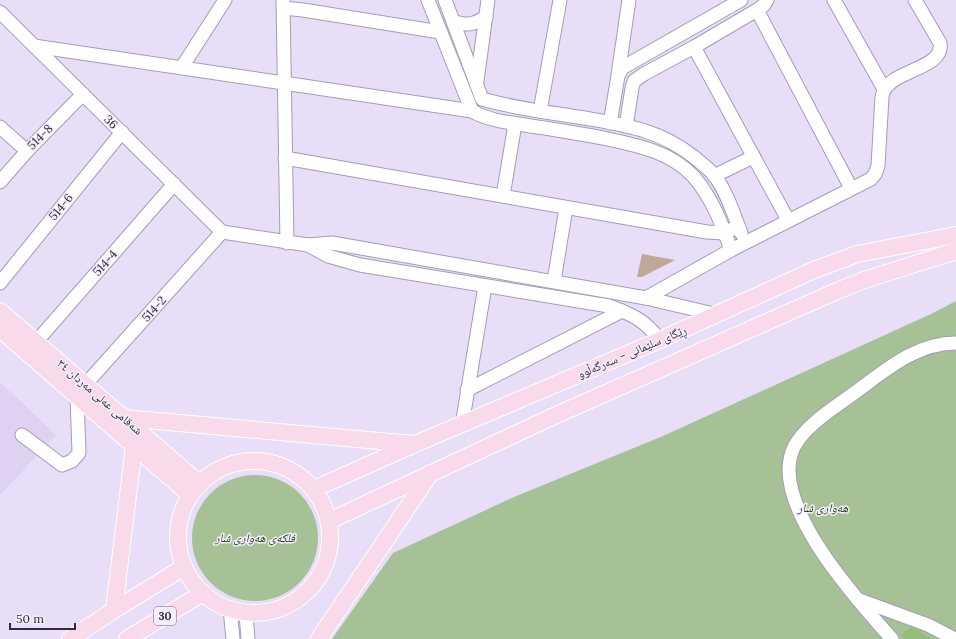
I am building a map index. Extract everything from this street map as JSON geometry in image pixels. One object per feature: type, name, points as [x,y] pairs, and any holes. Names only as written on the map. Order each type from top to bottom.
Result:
[{"type":"main road","name":"ڕێگای سلێمانی - سەرگەڵوو","points":[[314,489],[415,444],[718,315],[814,270],[857,254],[956,235]]},
{"type":"main road","points":[[329,521],[554,416],[864,280],[956,251]]},
{"type":"main road","points":[[857,254],[864,280]]},
{"type":"main road","name":"شەقامی عەلی مەردان ٣٤","points":[[0,311],[36,342],[134,446],[195,489]]},
{"type":"main road","name":"شەقامی عەلی مەردان ٣٤","points":[[0,329],[81,390],[124,418],[195,489]]},
{"type":"main road","points":[[124,418],[415,444]]},
{"type":"main road","points":[[114,610],[134,446]]},
{"type":"main road","points":[[245,460],[258,460],[271,462],[295,472],[314,489],[323,504],[329,521],[330,538],[328,556],[324,568],[311,588],[302,596],[281,608],[264,612],[246,613],[230,609],[211,600],[189,577],[180,555],[178,530],[182,512],[195,489],[209,475],[232,463],[245,460]]},
{"type":"main road","points":[[319,639],[430,474]]},
{"type":"main road","points":[[70,639],[184,567]]},
{"type":"main road","name":"30","points":[[129,639],[203,593]]},
{"type":"street","points":[[182,67],[224,0]]},
{"type":"street","points":[[428,0],[472,111]]},
{"type":"street","points":[[445,0],[482,99],[540,111],[611,117],[627,120],[667,139],[682,148],[714,176],[732,211],[744,243]]},
{"type":"street","points":[[472,111],[488,0]]},
{"type":"street","points":[[540,111],[560,0]]},
{"type":"street","points":[[611,117],[629,0]]},
{"type":"street","points":[[618,76],[622,68],[741,0]]},
{"type":"street","points":[[627,120],[634,81],[757,10],[764,5],[767,0]]},
{"type":"street","points":[[834,0],[884,89]]},
{"type":"street","points":[[646,298],[744,243],[851,188],[867,182],[871,178],[877,170],[882,97],[884,89],[890,82],[934,59],[940,51],[940,43],[915,0]]},
{"type":"street","points":[[287,243],[283,4],[303,10],[440,32]]},
{"type":"street","points":[[757,10],[851,188]]},
{"type":"street","name":"36","points":[[0,12],[222,232]]},
{"type":"street","points":[[453,21],[473,24],[486,17]]},
{"type":"street","points":[[34,46],[472,111],[487,118],[515,124],[576,133],[626,143],[658,152],[678,164],[693,176],[712,203],[731,250]]},
{"type":"street","points":[[694,47],[788,220]]},
{"type":"street","name":"514-8","points":[[0,182],[27,151],[83,94]]},
{"type":"street","points":[[503,196],[515,124]]},
{"type":"street","points":[[0,127],[27,151]]},
{"type":"street","name":"514-6","points":[[0,283],[122,132]]},
{"type":"street","points":[[714,176],[753,157]]},
{"type":"street","points":[[285,158],[707,232],[725,233],[738,226]]},
{"type":"street","name":"514-4","points":[[36,342],[174,184]]},
{"type":"street","points":[[554,281],[566,208]]},
{"type":"street","points":[[222,232],[287,243],[308,245],[332,243],[646,298],[718,315]]},
{"type":"street","name":"514-2","points":[[81,390],[222,232]]},
{"type":"street","points":[[308,245],[328,256],[360,265],[609,306],[635,316],[646,324],[660,340]]},
{"type":"street","points":[[462,425],[485,286]]},
{"type":"street","points":[[467,390],[622,311]]},
{"type":"street","points":[[892,639],[839,578],[825,557],[799,510],[790,480],[789,467],[792,453],[799,440],[812,426],[838,405],[893,366],[924,348],[956,343]]},
{"type":"street","points":[[22,435],[62,465],[72,462],[79,453],[81,390]]},
{"type":"street","points":[[856,599],[922,623],[955,639]]},
{"type":"street","points":[[230,609],[233,639]]},
{"type":"street","points":[[246,613],[248,639]]},
{"type":"shaded area","points":[[0,382],[56,435],[0,495]]},
{"type":"green space","name":"هەواری شار","points":[[956,301],[956,639],[332,639],[393,553],[514,497],[663,436],[931,314]]},
{"type":"green space","name":"فلکەی هەواری شار","points":[[255,475],[279,480],[290,486],[303,498],[313,514],[318,538],[313,562],[307,573],[295,586],[279,596],[255,601],[231,596],[220,590],[207,578],[197,562],[192,538],[197,514],[203,503],[215,490],[231,480]]},
{"type":"green space","points":[[912,627],[932,639],[905,639],[902,634]]},
{"type":"building","points":[[642,254],[675,260],[642,277],[637,277]]}]
